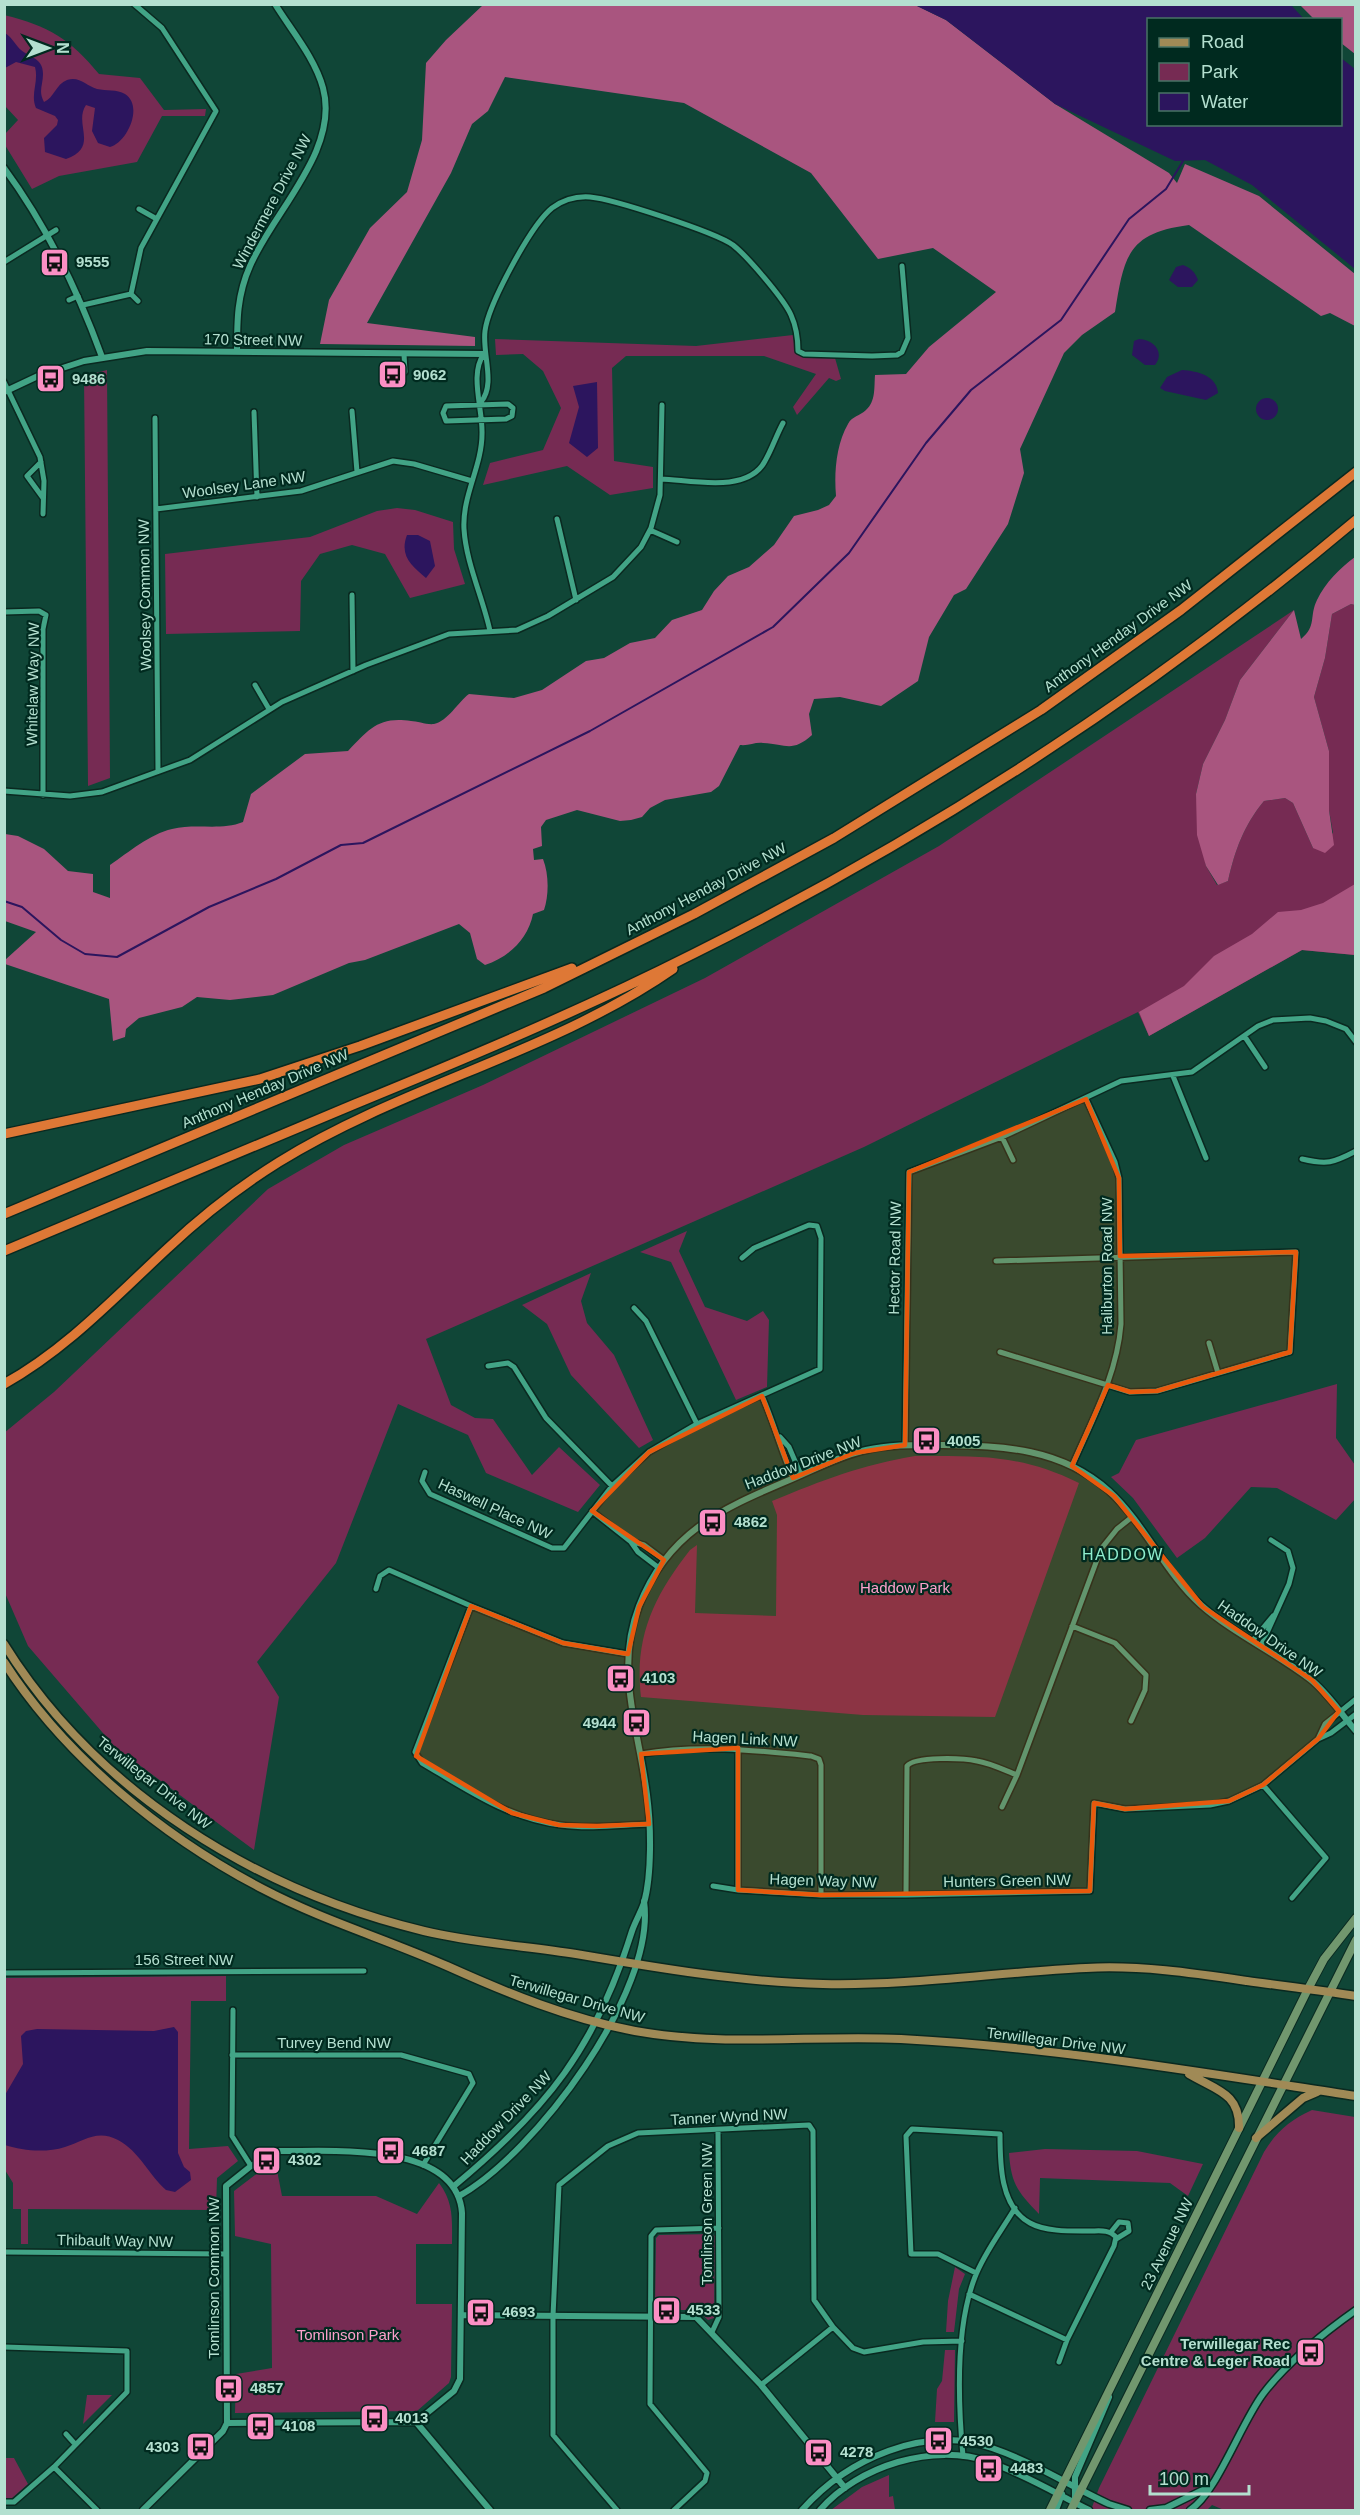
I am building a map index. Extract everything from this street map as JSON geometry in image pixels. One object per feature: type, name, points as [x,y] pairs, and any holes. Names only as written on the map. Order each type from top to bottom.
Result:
[{"type":"highway","name":"Anthony Henday Drive NW","points":[[4,1214],[544,987],[694,914],[834,838],[1041,711],[1181,610],[1356,472]]},
{"type":"highway","points":[[4,1251],[498,1045],[697,952],[854,869],[1062,740],[1204,640],[1356,520]]},
{"type":"highway","points":[[6,1384],[68,1340],[217,1205],[281,1161],[325,1135],[543,1038],[639,992],[697,952]]},
{"type":"highway","points":[[4,1134],[260,1079],[360,1046],[608,956]]},
{"type":"main road","name":"Terwillegar Drive NW","points":[[4,1644],[40,1695],[74,1735],[163,1811],[245,1863],[332,1901],[424,1930],[753,1980],[824,1984],[1089,1968],[1148,1968],[1356,1996]]},
{"type":"main road","name":"Terwillegar Drive NW","points":[[4,1662],[37,1707],[67,1741],[111,1782],[165,1827],[226,1868],[317,1915],[444,1965],[495,1989],[598,2022],[647,2033],[726,2041],[897,2039],[974,2044],[1356,2096]]},
{"type":"main road","name":"23 Avenue NW","points":[[1050,2511],[1308,1989],[1324,1959],[1356,1918]]},
{"type":"main road","points":[[1073,2507],[1077,2489],[1328,1992],[1356,1941]]},
{"type":"main road","points":[[1183,2071],[1234,2102],[1239,2113],[1239,2128]]},
{"type":"main road","points":[[1256,2138],[1303,2098],[1325,2091]]},
{"type":"street","points":[[131,294],[139,254],[155,218],[216,111],[162,28],[134,4]]},
{"type":"street","name":"Windermere Drive NW","points":[[237,352],[238,300],[248,272],[259,247],[316,153],[325,124],[326,102],[316,71],[275,4]]},
{"type":"street","points":[[4,168],[23,194],[83,305],[102,357]]},
{"type":"street","points":[[481,403],[487,395],[487,366],[484,354],[487,315],[544,216],[562,201],[590,197],[674,221],[731,244],[788,308],[795,327],[798,351],[812,355],[897,355],[905,348],[908,338],[902,266]]},
{"type":"street","points":[[139,209],[155,218]]},
{"type":"street","points":[[4,262],[56,230]]},
{"type":"street","points":[[131,294],[138,301]]},
{"type":"street","points":[[83,305],[131,294]]},
{"type":"street","points":[[69,300],[78,296]]},
{"type":"street","name":"170 Street NW","points":[[6,391],[38,376],[102,357],[147,351],[484,354]]},
{"type":"street","points":[[404,354],[405,372]]},
{"type":"street","points":[[484,354],[478,362],[477,394],[481,403],[482,444],[465,512],[464,530],[490,631]]},
{"type":"street","points":[[4,382],[6,391],[33,439],[41,462],[44,481],[43,514]]},
{"type":"street","points":[[481,403],[508,404],[513,408],[512,416],[506,419],[482,420],[446,421],[443,413],[446,406],[481,403]]},
{"type":"street","points":[[4,791],[43,795],[94,794],[201,754],[269,709],[353,671],[449,634],[517,630],[576,600],[613,577],[629,563],[650,530],[661,479],[662,405]]},
{"type":"street","points":[[352,411],[357,472]]},
{"type":"street","points":[[254,412],[257,497]]},
{"type":"street","name":"Woolsey Common NW","points":[[155,418],[158,771]]},
{"type":"street","points":[[661,479],[730,482],[746,478],[765,462],[783,423]]},
{"type":"street","name":"Woolsey Lane NW","points":[[156,509],[301,491],[393,461],[414,464],[472,481]]},
{"type":"street","points":[[41,462],[27,476],[27,480],[43,498]]},
{"type":"street","points":[[557,519],[576,600]]},
{"type":"street","points":[[650,530],[677,542]]},
{"type":"street","points":[[352,595],[353,671]]},
{"type":"street","name":"Whitelaw Way NW","points":[[4,612],[39,611],[46,615],[43,629],[43,795]]},
{"type":"street","points":[[255,685],[269,709]]},
{"type":"street","name":"Hector Road NW","points":[[905,1445],[909,1172],[1002,1137],[1130,1079],[1173,1076],[1192,1072],[1258,1026],[1273,1020],[1310,1018],[1346,1029],[1356,1042]]},
{"type":"street","points":[[1245,1037],[1265,1067]]},
{"type":"street","points":[[1173,1076],[1206,1158]]},
{"type":"street","name":"Haliburton Road NW","points":[[1072,1466],[1108,1385],[1119,1346],[1120,1256],[1117,1170],[1086,1099]]},
{"type":"street","points":[[1002,1137],[1013,1160]]},
{"type":"street","points":[[1302,1159],[1322,1164],[1336,1161],[1356,1151]]},
{"type":"street","points":[[664,1560],[644,1545],[630,1540],[592,1511],[612,1486],[649,1452],[697,1424],[820,1369],[819,1231],[817,1226],[809,1225],[754,1248],[742,1258]]},
{"type":"street","points":[[996,1261],[1296,1252],[1290,1352],[1157,1391],[1130,1392],[1000,1352]]},
{"type":"street","points":[[634,1308],[646,1321],[697,1424]]},
{"type":"street","points":[[1209,1343],[1218,1373]]},
{"type":"street","points":[[488,1365],[508,1363],[514,1367],[546,1418],[612,1486]]},
{"type":"street","points":[[762,1396],[779,1435],[782,1451],[793,1478]]},
{"type":"street","points":[[779,1435],[789,1447],[801,1475]]},
{"type":"street","name":"Haddow Drive NW","points":[[459,2196],[490,2175],[558,2104],[592,2057],[636,1964],[644,1937],[646,1917],[644,1901],[649,1824],[641,1755],[628,1692],[628,1654],[639,1607],[659,1568],[690,1532],[713,1515],[793,1478],[860,1452],[905,1445],[1015,1447],[1042,1454],[1072,1466],[1108,1490],[1132,1517],[1192,1596],[1215,1616],[1312,1680],[1356,1731]]},
{"type":"street","name":"Haswell Place NW","points":[[425,1472],[422,1481],[430,1494],[557,1550],[569,1544],[592,1511]]},
{"type":"street","points":[[1002,1807],[1017,1775],[1101,1549],[1117,1529],[1132,1517]]},
{"type":"street","points":[[630,1540],[638,1552],[659,1568]]},
{"type":"street","points":[[1262,1646],[1293,1569],[1288,1551],[1271,1540]]},
{"type":"street","points":[[376,1589],[380,1576],[389,1570],[563,1643],[628,1654]]},
{"type":"street","points":[[471,1606],[416,1746],[418,1761],[496,1806],[524,1817],[568,1826],[649,1824]]},
{"type":"street","points":[[1253,1641],[1274,1614]]},
{"type":"street","points":[[1072,1626],[1114,1643],[1146,1675],[1144,1690],[1131,1721]]},
{"type":"street","name":"Hunters Green NW","points":[[1318,1739],[1325,1724],[1356,1699]]},
{"type":"street","name":"Hunters Green NW","points":[[906,1895],[1090,1891],[1094,1803],[1125,1809],[1210,1806],[1229,1802],[1263,1785],[1318,1739],[1332,1733],[1356,1714]]},
{"type":"street","name":"Hagen Link NW","points":[[641,1755],[680,1748],[738,1748],[811,1756],[820,1761],[821,1895]]},
{"type":"street","points":[[738,1748],[738,1890]]},
{"type":"street","points":[[906,1895],[907,1770],[909,1764],[919,1760],[976,1761],[1017,1775]]},
{"type":"street","points":[[1263,1785],[1326,1858],[1292,1898]]},
{"type":"street","name":"Hagen Way NW","points":[[713,1886],[738,1890],[821,1895],[906,1895]]},
{"type":"street","name":"Haddow Drive NW","points":[[454,2186],[556,2087],[598,2022],[623,1962],[644,1901]]},
{"type":"street","name":"156 Street NW","points":[[4,1972],[364,1971]]},
{"type":"street","points":[[233,2010],[232,2136],[251,2166]]},
{"type":"street","name":"Turvey Bend NW","points":[[232,2055],[396,2054],[470,2073],[473,2083],[423,2165]]},
{"type":"street","name":"Tanner Wynd NW","points":[[617,2511],[554,2439],[553,2316],[560,2183],[608,2146],[638,2133],[809,2125],[813,2132],[814,2300],[833,2327],[853,2348],[864,2352],[923,2342],[962,2341]]},
{"type":"street","points":[[976,2273],[938,2254],[911,2254],[906,2136],[912,2129],[1000,2134],[1002,2173],[1015,2208],[1030,2223],[1068,2231],[1111,2232]]},
{"type":"street","name":"Tomlinson Green NW","points":[[712,2332],[719,2317],[718,2130]]},
{"type":"street","name":"Tomlinson Common NW","points":[[227,2423],[226,2186],[251,2166],[278,2151],[366,2152],[423,2165],[442,2174],[454,2186],[459,2196],[460,2379],[457,2385],[416,2422]]},
{"type":"street","points":[[963,2456],[961,2440],[962,2341],[969,2294],[976,2273],[1015,2208]]},
{"type":"street","points":[[1059,2362],[1067,2340],[1116,2239],[1129,2231],[1128,2223],[1119,2222],[1111,2232]]},
{"type":"street","points":[[674,2511],[705,2481],[707,2473],[650,2404],[652,2233],[719,2228]]},
{"type":"street","points":[[1111,2232],[1116,2239]]},
{"type":"street","name":"Thibault Way NW","points":[[4,2252],[226,2254]]},
{"type":"street","points":[[969,2294],[1067,2340]]},
{"type":"street","points":[[1191,2511],[1204,2500],[1242,2425],[1263,2393],[1290,2363],[1356,2310]]},
{"type":"street","points":[[461,2315],[696,2317],[761,2385],[845,2488]]},
{"type":"street","points":[[761,2385],[833,2327]]},
{"type":"street","points":[[4,2347],[128,2351],[127,2392],[54,2467],[14,2502],[4,2502]]},
{"type":"street","points":[[1077,2489],[1075,2477],[1123,2363]]},
{"type":"street","points":[[143,2511],[223,2431],[227,2423],[416,2422],[490,2511]]},
{"type":"street","points":[[66,2434],[75,2444]]},
{"type":"street","points":[[802,2511],[838,2477],[898,2448],[961,2440],[992,2448],[1128,2511]]},
{"type":"street","points":[[820,2511],[845,2488],[878,2470],[900,2462],[932,2456],[963,2456],[990,2462],[1060,2494],[1073,2507],[1089,2511]]},
{"type":"street","points":[[54,2467],[97,2511]]},
{"type":"street","points":[[1150,2511],[1166,2508],[1209,2487]]},
{"type":"street","points":[[1056,2511],[1060,2494]]},
{"type":"highlighted area","points":[[1086,1099],[1119,1178],[1120,1256],[1296,1252],[1290,1352],[1157,1391],[1130,1392],[1108,1385],[1072,1466],[1114,1496],[1203,1607],[1312,1680],[1339,1711],[1318,1739],[1263,1785],[1229,1801],[1125,1809],[1094,1803],[1090,1891],[821,1895],[738,1890],[738,1748],[641,1754],[649,1824],[597,1826],[559,1825],[512,1813],[416,1756],[471,1606],[563,1643],[628,1654],[639,1607],[664,1560],[592,1511],[649,1452],[762,1396],[793,1478],[854,1453],[905,1445],[909,1172]]},
{"type":"green space","points":[[4,15],[34,24],[58,36],[78,52],[99,74],[140,78],[164,110],[206,109],[205,116],[162,116],[137,162],[59,176],[32,189],[5,145],[5,134],[18,120],[5,106]]},
{"type":"green space","points":[[793,335],[795,352],[805,357],[835,358],[841,379],[836,381],[829,378],[797,415],[793,407],[816,374],[764,356],[626,356],[612,368],[614,461],[653,467],[653,488],[610,495],[567,466],[483,485],[490,463],[543,450],[561,408],[543,371],[523,354],[496,355],[495,339],[696,346]]},
{"type":"green space","points":[[107,370],[110,778],[88,786],[84,376]]},
{"type":"green space","points":[[397,508],[415,510],[453,522],[454,549],[465,584],[410,598],[385,554],[352,545],[320,554],[301,581],[300,631],[166,634],[165,554],[310,537],[377,511]]},
{"type":"green space","points":[[1351,604],[1355,605],[1355,955],[1302,950],[1149,1036],[1138,1012],[864,1147],[426,1339],[451,1405],[475,1418],[493,1419],[532,1475],[559,1447],[600,1485],[578,1512],[486,1473],[468,1435],[398,1404],[336,1563],[257,1662],[279,1697],[254,1850],[115,1747],[28,1646],[5,1593],[4,1433],[54,1392],[268,1189],[344,1145],[483,1085],[705,978],[939,846],[1294,610],[1240,680],[1225,720],[1203,764],[1196,794],[1206,866],[1217,885],[1228,881],[1241,838],[1264,801],[1285,798],[1293,803],[1313,848],[1333,833],[1329,810],[1329,751],[1314,697],[1325,658],[1332,614]]},
{"type":"green space","points":[[687,1231],[679,1251],[705,1307],[747,1321],[763,1311],[769,1320],[767,1387],[736,1400],[671,1262],[640,1252]]},
{"type":"green space","points":[[591,1273],[581,1301],[587,1323],[614,1355],[653,1440],[639,1448],[571,1375],[547,1324],[522,1305]]},
{"type":"green space","points":[[1337,1384],[1336,1438],[1355,1465],[1356,1498],[1336,1520],[1277,1488],[1251,1487],[1205,1538],[1177,1558],[1133,1498],[1111,1477],[1119,1473],[1136,1440]]},
{"type":"green space","name":"Haddow Park","points":[[915,1456],[979,1457],[1018,1462],[1079,1483],[995,1717],[863,1715],[641,1697],[641,1655],[649,1618],[666,1584],[690,1550],[697,1545],[695,1613],[776,1616],[777,1515],[772,1501],[842,1474]]},
{"type":"green space","points":[[226,1976],[226,2001],[191,2001],[189,2149],[228,2146],[238,2161],[217,2178],[216,2210],[28,2209],[28,2244],[21,2244],[21,2209],[13,2209],[13,2183],[5,2170],[4,1978]]},
{"type":"green space","points":[[1312,2110],[1355,2117],[1355,2510],[1224,2510],[1212,2505],[1207,2510],[1091,2510],[1099,2488],[1264,2152],[1284,2127]]},
{"type":"green space","points":[[1045,2149],[1137,2151],[1203,2164],[1188,2196],[1170,2183],[1040,2178],[1039,2214],[1017,2187],[1009,2153]]},
{"type":"green space","name":"Tomlinson Park","points":[[275,2160],[282,2196],[376,2196],[417,2214],[439,2183],[444,2190],[450,2205],[452,2244],[416,2244],[416,2304],[452,2304],[451,2377],[449,2383],[417,2411],[235,2413],[236,2374],[272,2368],[271,2244],[235,2236],[234,2191]]},
{"type":"green space","points":[[712,2234],[715,2236],[714,2318],[708,2320],[697,2310],[658,2310],[655,2305],[656,2238],[659,2235]]},
{"type":"green space","points":[[955,2267],[965,2274],[959,2289],[954,2332],[946,2332],[948,2301]]},
{"type":"green space","points":[[945,2350],[955,2350],[954,2422],[935,2422],[937,2389],[942,2381]]},
{"type":"green space","points":[[87,2395],[112,2395],[83,2424]]},
{"type":"green space","points":[[5,2458],[14,2458],[28,2484],[12,2498],[5,2498]]},
{"type":"green space","points":[[889,2475],[889,2497],[893,2496],[895,2510],[831,2510],[862,2487]]},
{"type":"shaded area","points":[[483,5],[915,5],[946,20],[1055,104],[1169,173],[1177,183],[1185,164],[1259,196],[1355,274],[1355,326],[1330,313],[1321,316],[1189,225],[1153,234],[1132,251],[1126,262],[1115,312],[1082,335],[1064,353],[1020,449],[1024,473],[1008,524],[966,589],[954,595],[929,637],[918,681],[881,706],[840,697],[814,699],[809,714],[812,735],[794,746],[760,743],[740,745],[719,786],[711,792],[665,800],[650,808],[642,817],[631,820],[620,821],[577,810],[546,820],[541,827],[542,846],[533,849],[534,860],[543,859],[546,871],[547,891],[544,910],[533,914],[522,939],[494,962],[485,965],[477,959],[470,933],[459,924],[365,960],[349,963],[273,995],[230,1000],[197,997],[182,1007],[139,1018],[126,1029],[125,1037],[113,1041],[109,999],[5,964],[5,960],[36,932],[5,921],[5,834],[18,836],[44,849],[68,871],[93,874],[93,892],[110,898],[110,865],[164,831],[181,827],[235,825],[243,822],[251,794],[305,754],[348,751],[375,726],[391,720],[434,724],[448,715],[469,694],[514,698],[542,690],[586,661],[604,658],[630,643],[655,638],[672,620],[702,610],[714,591],[728,576],[749,567],[774,545],[794,516],[829,505],[836,496],[838,450],[844,432],[850,421],[869,406],[874,394],[875,375],[906,374],[929,347],[996,292],[933,248],[878,259],[811,173],[684,103],[505,77],[488,111],[472,124],[451,173],[367,323],[475,337],[475,346],[320,344],[329,300],[370,228],[407,192],[422,140],[426,63],[446,40]]},
{"type":"shaded area","points":[[1300,5],[1355,5],[1355,54],[1342,44],[1342,18],[1313,18]]},
{"type":"shaded area","points":[[1355,557],[1355,605],[1351,604],[1332,614],[1325,658],[1314,697],[1329,751],[1329,810],[1334,845],[1325,853],[1313,848],[1293,803],[1285,798],[1264,801],[1241,838],[1228,881],[1218,885],[1206,866],[1197,835],[1196,794],[1203,764],[1225,720],[1240,680],[1294,610],[1301,639],[1306,634],[1320,594],[1333,576]]},
{"type":"shaded area","points":[[1355,884],[1355,955],[1302,950],[1149,1036],[1139,1012],[1184,986],[1214,956],[1252,934],[1278,912],[1301,910],[1323,903]]},
{"type":"water","points":[[915,5],[1291,5],[1303,18],[1147,18],[1147,126],[1342,126],[1342,59],[1355,69],[1355,269],[1252,185],[1205,160],[1175,161],[1055,104],[946,20]]},
{"type":"water","points":[[5,33],[22,51],[40,64],[43,74],[41,95],[44,102],[63,82],[72,79],[79,80],[93,88],[125,94],[131,100],[133,115],[131,124],[122,139],[110,147],[98,143],[92,131],[95,108],[86,105],[82,120],[84,142],[82,148],[66,159],[45,152],[44,138],[57,125],[58,120],[55,116],[36,108],[34,103],[35,67],[16,62],[5,68]]},
{"type":"water","points":[[1183,265],[1196,275],[1198,280],[1192,287],[1178,287],[1169,280],[1176,267]]},
{"type":"water","points":[[1139,339],[1153,344],[1158,351],[1159,356],[1155,365],[1145,365],[1132,355],[1134,341]]},
{"type":"water","points":[[1182,370],[1206,376],[1214,382],[1218,393],[1206,400],[1160,388],[1167,377]]},
{"type":"water","points":[[597,382],[598,448],[587,457],[569,443],[579,407],[573,386]]},
{"type":"water","points":[[1267,398],[1275,401],[1278,409],[1275,417],[1267,420],[1259,417],[1256,409],[1259,401]]},
{"type":"water","points":[[407,535],[418,535],[430,541],[435,566],[426,578],[408,560],[405,549]]},
{"type":"water","points":[[174,2027],[178,2032],[178,2153],[184,2167],[190,2172],[191,2180],[175,2192],[166,2190],[132,2150],[110,2137],[91,2137],[65,2147],[42,2151],[5,2145],[5,2095],[23,2064],[21,2036],[26,2031],[37,2029],[154,2031]]},
{"type":"waterway","points":[[4,901],[22,907],[61,940],[85,954],[117,957],[209,907],[276,879],[341,845],[363,843],[590,731],[773,627],[849,553],[926,443],[971,390],[1061,320],[1129,219],[1166,189],[1183,161]]},
{"type":"place","name":"9555","points":[[55,262]]},
{"type":"place","name":"9062","points":[[392,375]]},
{"type":"place","name":"9486","points":[[51,379]]},
{"type":"place","name":"4005","points":[[926,1441]]},
{"type":"place","name":"4862","points":[[713,1522]]},
{"type":"place","name":"4103","points":[[621,1678]]},
{"type":"place","name":"4944","points":[[637,1723]]},
{"type":"place","name":"4687","points":[[391,2151]]},
{"type":"place","name":"4302","points":[[267,2160]]},
{"type":"place","name":"4533","points":[[666,2310]]},
{"type":"place","name":"4693","points":[[481,2312]]},
{"type":"place","name":"Terwillegar Rec Centre & Leger Road","points":[[1311,2353]]},
{"type":"place","name":"4857","points":[[229,2388]]},
{"type":"place","name":"4013","points":[[374,2418]]},
{"type":"place","name":"4108","points":[[261,2426]]},
{"type":"place","name":"4530","points":[[939,2441]]},
{"type":"place","name":"4303","points":[[200,2447]]},
{"type":"place","name":"4278","points":[[819,2452]]},
{"type":"place","name":"4483","points":[[989,2468]]},
{"type":"district","name":"HADDOW","points":[[1123,1554]]}]
